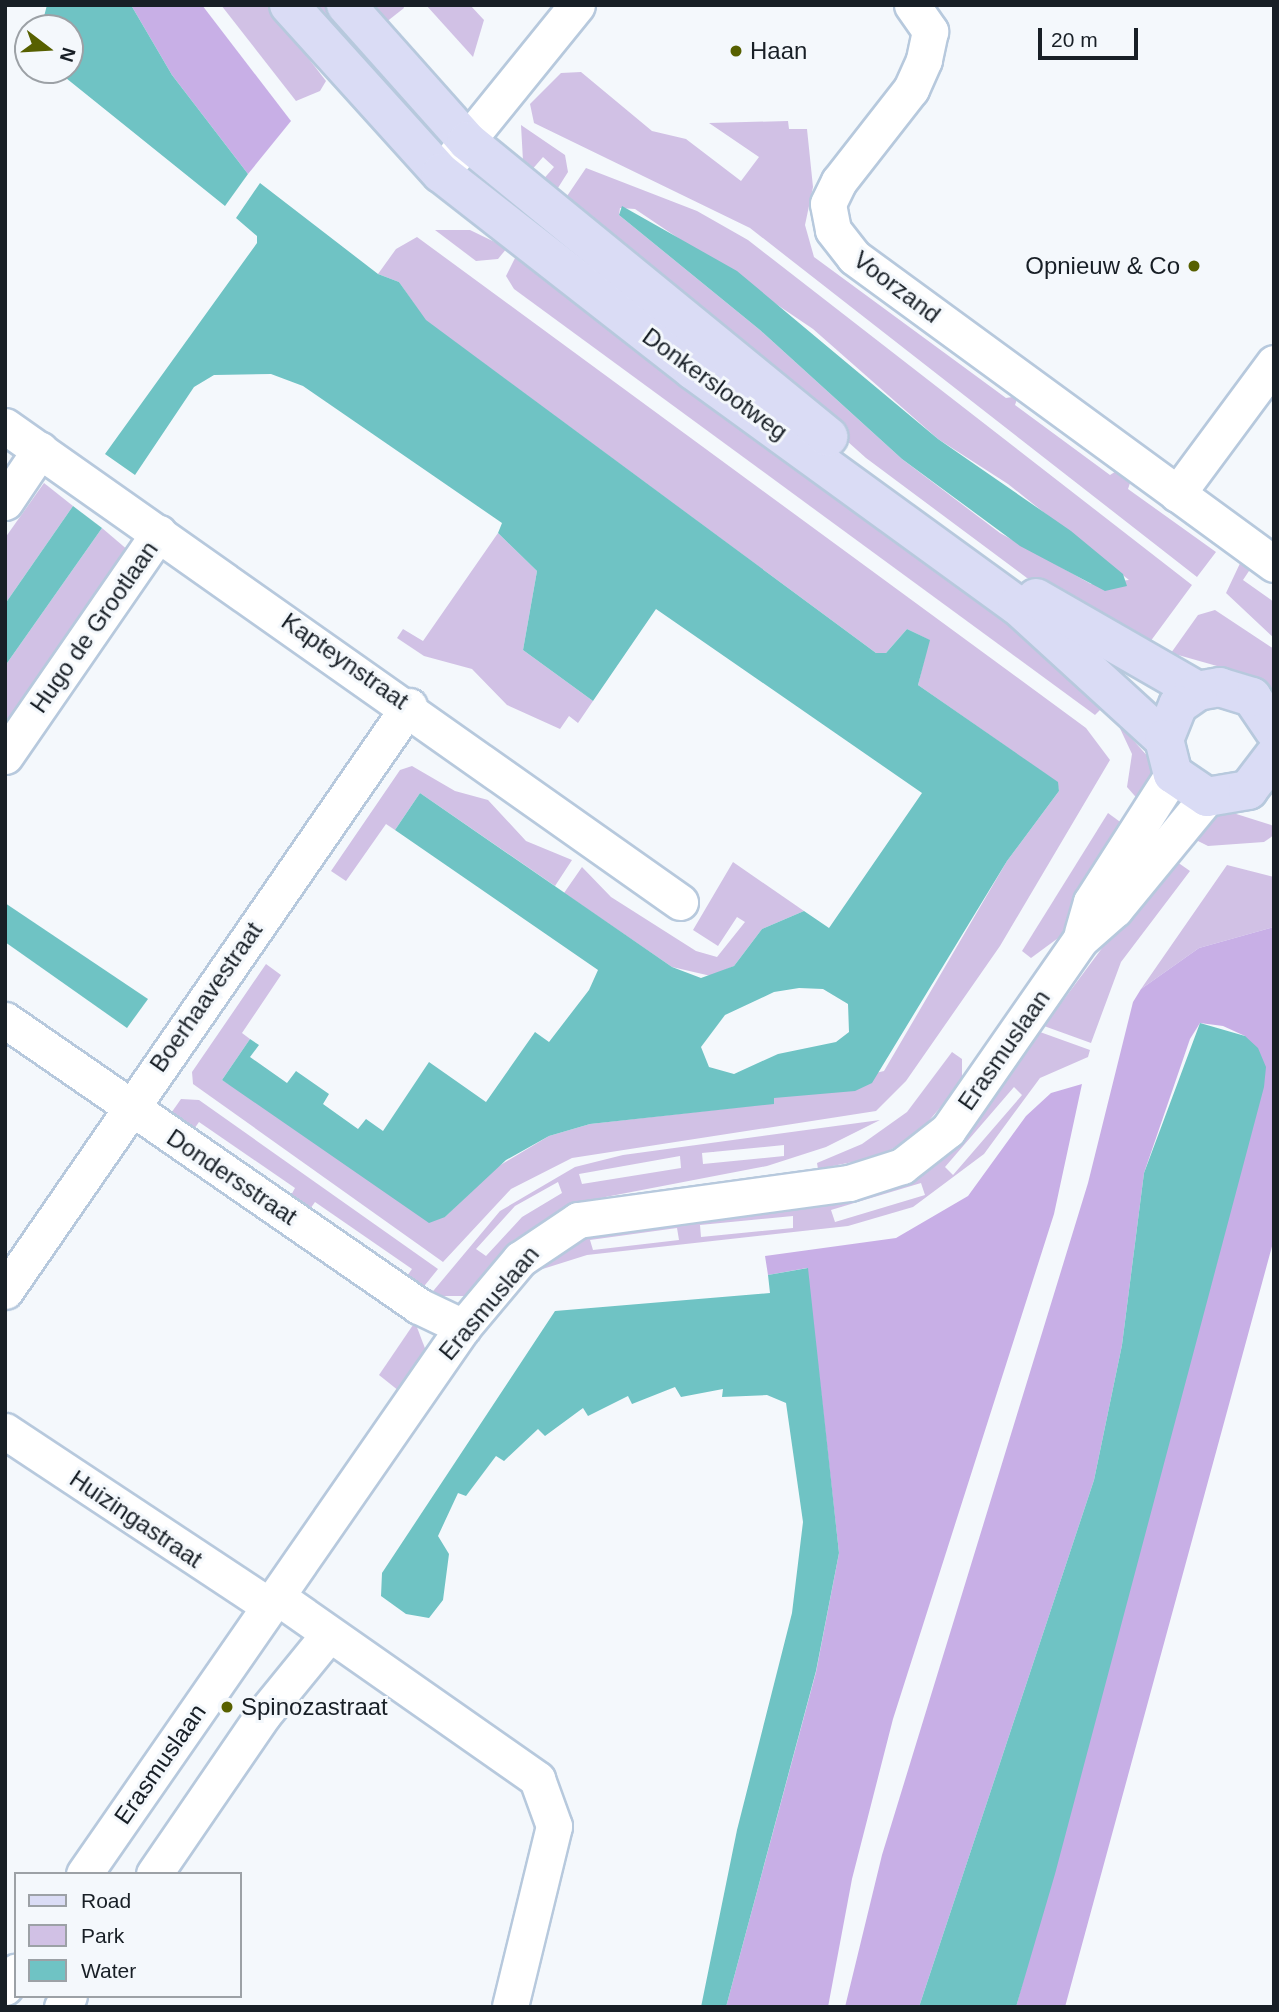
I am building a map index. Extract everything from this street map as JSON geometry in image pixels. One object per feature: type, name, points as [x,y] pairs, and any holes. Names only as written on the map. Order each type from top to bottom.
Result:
[{"type":"street","name":"Donkerslootweg","points":[[289,5],[441,173],[693,370],[1017,605],[1207,797]]},
{"type":"street","name":"Donkerslootweg","points":[[345,5],[467,141],[1014,586],[1198,691]]},
{"type":"street","points":[[441,173],[577,5]]},
{"type":"street","name":"Voorzand","points":[[912,5],[930,31],[924,60],[911,89],[839,181],[828,204],[833,230],[854,257],[1274,564]]},
{"type":"street","points":[[1177,494],[1268,381]]},
{"type":"street","name":"Kapteynstraat","points":[[5,426],[409,706],[680,902]]},
{"type":"street","points":[[5,502],[40,450]]},
{"type":"street","name":"Hugo de Grootlaan","points":[[5,756],[159,533]]},
{"type":"street","points":[[1168,756],[1171,715],[1198,691],[1242,691],[1261,704],[1274,730]]},
{"type":"street","name":"Boerhaavestraat","points":[[5,1291],[409,706]]},
{"type":"street","name":"Erasmuslaan","points":[[1080,940],[1091,902],[1168,756]]},
{"type":"street","points":[[1207,797],[1261,797],[1274,757]]},
{"type":"street","name":"Erasmuslaan","points":[[85,1872],[463,1327],[520,1259],[578,1220],[849,1183],[902,1166],[948,1130],[1080,940],[1115,909],[1207,797]]},
{"type":"street","name":"Dondersstraat","points":[[5,1020],[419,1306],[463,1327]]},
{"type":"street","name":"Huizingastraat","points":[[5,1431],[272,1601],[329,1634],[537,1779],[554,1826],[510,2007]]},
{"type":"street","points":[[155,1872],[263,1715],[329,1634]]},
{"type":"green space","points":[[221,5],[267,5],[326,81],[320,91],[296,101]]},
{"type":"green space","points":[[314,5],[332,5],[368,54],[361,61]]},
{"type":"green space","points":[[370,5],[403,5],[404,8],[385,23]]},
{"type":"green space","points":[[426,5],[470,5],[484,20],[473,57]]},
{"type":"green space","points":[[581,72],[652,131],[686,139],[741,181],[759,157],[709,123],[788,121],[789,129],[807,129],[813,187],[805,225],[814,257],[1006,398],[1018,396],[1015,405],[1110,475],[1118,470],[1131,480],[1128,489],[1216,552],[1197,577],[750,228],[534,123],[530,104],[561,73]]},
{"type":"green space","points":[[521,125],[565,155],[568,172],[556,191],[541,182],[554,167],[543,157],[530,172],[523,161]]},
{"type":"green space","points":[[586,168],[697,211],[748,240],[1192,585],[1150,642],[1042,579],[1027,578],[866,458],[649,264],[565,199]],"holes":[[[620,208],[635,209],[813,329],[938,439],[1008,484],[1129,580],[1091,584],[1000,533],[902,459],[760,330],[619,215]]]},
{"type":"green space","points":[[435,230],[470,230],[507,248],[498,259],[476,261]]},
{"type":"green space","points":[[417,237],[1086,728],[1110,760],[1000,946],[906,1081],[876,1111],[572,1158],[511,1189],[443,1262],[193,1084],[192,1072],[266,964],[281,975],[242,1033],[250,1039],[222,1080],[445,1217],[497,1167],[549,1136],[590,1124],[774,1103],[774,1097],[884,1071],[1007,861],[1059,791],[1057,782],[918,685],[929,640],[907,629],[886,653],[876,653],[425,320],[399,282],[378,274],[396,249]]},
{"type":"green space","points":[[517,254],[1009,608],[1104,706],[1095,715],[514,289],[506,276]]},
{"type":"green space","points":[[44,483],[73,506],[5,604],[5,538]]},
{"type":"green space","points":[[102,528],[129,551],[5,731],[5,666]]},
{"type":"green space","points":[[498,533],[537,571],[523,650],[593,701],[578,723],[569,716],[560,729],[507,705],[472,669],[424,656],[397,638],[403,629],[423,641]]},
{"type":"green space","points":[[1243,557],[1253,565],[1243,580],[1274,602],[1274,638],[1226,593]]},
{"type":"green space","points":[[1215,610],[1274,649],[1274,697],[1217,666],[1171,653],[1198,615]]},
{"type":"green space","points":[[1117,722],[1150,759],[1152,779],[1141,803],[1127,787],[1132,754]]},
{"type":"green space","points":[[412,766],[455,791],[488,800],[526,841],[572,860],[555,886],[420,793],[395,830],[386,824],[346,881],[331,871],[400,770]]},
{"type":"green space","points":[[1230,812],[1274,826],[1274,835],[1264,842],[1208,846],[1188,836],[1216,813]]},
{"type":"green space","points":[[1108,813],[1127,827],[1065,933],[1031,958],[1022,951]]},
{"type":"green space","points":[[1170,857],[1190,871],[1121,962],[1091,1043],[1044,1026]]},
{"type":"green space","points":[[733,862],[804,911],[762,929],[734,966],[711,976],[672,967],[564,893],[582,867],[611,897],[696,951],[717,957],[745,922],[737,917],[718,946],[693,930]]},
{"type":"green space","points":[[1227,865],[1274,877],[1274,927],[1199,948],[1141,989]]},
{"type":"green space","points":[[1040,1032],[1090,1050],[1088,1057],[1040,1078],[984,1154],[913,1207],[848,1226],[587,1255],[530,1273],[558,1248],[591,1233],[848,1201],[911,1181],[961,1143]],"holes":[[[1014,1087],[1022,1095],[953,1175],[945,1167]],[[921,1183],[925,1195],[835,1222],[831,1210]],[[793,1216],[793,1228],[701,1237],[700,1225]],[[677,1228],[679,1240],[593,1250],[590,1240]]]},
{"type":"green space","points":[[952,1052],[962,1059],[962,1082],[916,1136],[877,1157],[818,1169],[817,1163],[862,1144],[907,1112]]},
{"type":"green space","points":[[181,1099],[199,1100],[438,1269],[421,1290],[405,1279],[412,1269],[315,1202],[308,1212],[289,1199],[295,1188],[199,1122],[192,1132],[169,1116]]},
{"type":"green space","points":[[880,1120],[826,1147],[767,1166],[569,1204],[508,1244],[466,1296],[429,1296],[500,1211],[575,1167],[623,1155]],"holes":[[[784,1145],[784,1156],[703,1164],[702,1153]],[[680,1156],[681,1168],[582,1184],[579,1174]],[[558,1182],[562,1193],[522,1217],[486,1256],[476,1249],[515,1206]]]},
{"type":"green space","points":[[415,1322],[426,1351],[399,1391],[379,1375]]},
{"type":"shaded area","points":[[131,5],[202,5],[291,121],[248,174],[172,75]]},
{"type":"shaded area","points":[[1274,927],[1274,1239],[1065,2007],[1016,2007],[1219,1254],[1245,1036],[1223,1026],[1200,1023],[1190,1039],[1144,1173],[1122,1345],[1094,1480],[919,2007],[845,2007],[882,1855],[1088,1183],[1133,1002],[1141,989],[1199,948]]},
{"type":"shaded area","points":[[1082,1084],[1054,1214],[893,1719],[852,1879],[828,2007],[726,2007],[816,1672],[839,1553],[807,1268],[768,1275],[765,1256],[896,1238],[968,1196],[1026,1116],[1051,1093]]},
{"type":"water","points":[[47,5],[131,5],[172,75],[248,174],[225,206],[73,84],[84,84],[84,14],[45,14]]},
{"type":"water","points":[[260,183],[378,274],[399,282],[426,320],[876,653],[886,653],[907,629],[930,640],[918,685],[1058,782],[1059,791],[1007,861],[872,1083],[855,1091],[774,1098],[774,1104],[590,1124],[549,1136],[506,1160],[445,1217],[429,1223],[222,1080],[250,1039],[259,1045],[250,1057],[287,1083],[296,1071],[329,1094],[323,1104],[358,1129],[366,1119],[383,1131],[429,1062],[486,1102],[535,1032],[549,1042],[589,990],[598,970],[395,830],[420,793],[672,967],[701,978],[734,966],[762,929],[804,911],[829,928],[922,793],[656,609],[593,701],[523,650],[537,571],[498,533],[502,523],[303,386],[271,374],[214,375],[194,387],[135,475],[105,454],[257,243],[257,236],[236,218]],"holes":[[[799,988],[823,989],[848,1004],[849,1032],[836,1042],[778,1054],[734,1074],[709,1067],[701,1047],[725,1015],[774,992]]]},
{"type":"water","points":[[622,206],[737,271],[938,439],[1071,531],[1123,574],[1127,586],[1105,591],[1020,546],[902,459],[760,330],[619,215]]},
{"type":"water","points":[[73,506],[102,528],[5,666],[5,604]]},
{"type":"water","points":[[5,903],[148,999],[127,1028],[5,942]]},
{"type":"water","points":[[1200,1023],[1245,1036],[1258,1048],[1266,1067],[1264,1087],[1055,1874],[1016,2007],[919,2007],[1094,1480],[1122,1345],[1144,1173]]},
{"type":"water","points":[[808,1268],[839,1553],[816,1671],[726,2007],[701,2007],[737,1830],[792,1613],[803,1522],[786,1403],[767,1395],[722,1397],[723,1389],[681,1397],[675,1387],[632,1404],[628,1396],[588,1416],[583,1408],[545,1436],[538,1429],[504,1461],[496,1456],[466,1496],[458,1493],[438,1536],[449,1554],[443,1600],[429,1618],[406,1614],[381,1596],[382,1573],[555,1311],[770,1293],[768,1275]]},
{"type":"place","name":"Haan","points":[[736,51]]},
{"type":"place","name":"Opnieuw & Co","points":[[1194,266]]},
{"type":"place","name":"Spinozastraat","points":[[227,1707]]}]
